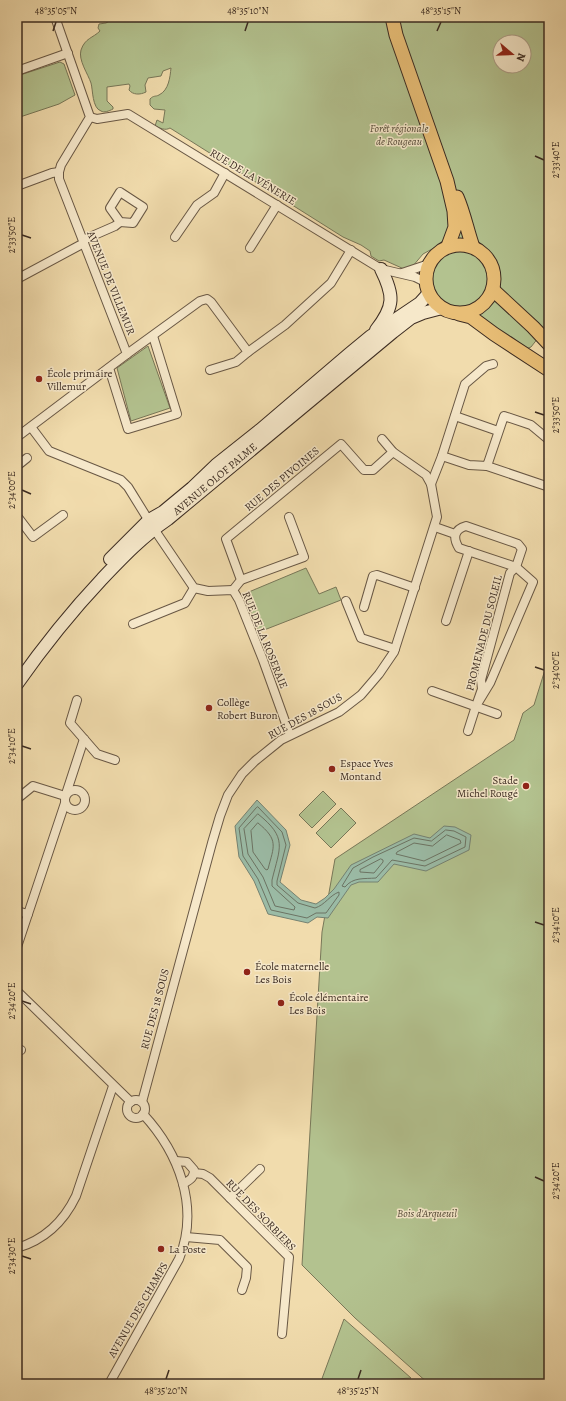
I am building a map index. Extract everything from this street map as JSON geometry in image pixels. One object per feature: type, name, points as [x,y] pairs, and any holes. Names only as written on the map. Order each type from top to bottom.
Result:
[{"type":"main road","points":[[392,17],[396,35],[447,181],[454,211],[455,227],[448,246]]},
{"type":"main road","points":[[447,181],[463,211],[468,234],[473,247]]},
{"type":"main road","points":[[457,313],[469,312],[478,308],[487,300],[493,290],[494,278],[494,272],[483,253],[473,247],[458,244],[448,246],[440,250],[429,264],[426,275],[427,288],[433,300],[442,308],[457,313],[471,317],[549,370]]},
{"type":"main road","points":[[371,336],[385,318],[389,309],[390,292],[381,269]]},
{"type":"main road","name":"AVENUE OLOF PALME","points":[[17,684],[45,646],[84,598],[163,512],[216,465],[371,336],[420,303],[427,288]]},
{"type":"main road","points":[[493,290],[549,344]]},
{"type":"main road","name":"AVENUE OLOF PALME","points":[[17,670],[42,637],[98,571],[151,524],[173,514],[411,318],[442,308]]},
{"type":"street","points":[[17,186],[52,173],[59,172],[61,164],[90,117],[55,17]]},
{"type":"street","points":[[17,71],[68,53]]},
{"type":"street","name":"RUE DE LA VÉNERIE","points":[[90,117],[97,119],[128,114],[381,269],[415,277],[427,288]]},
{"type":"street","name":"AVENUE DE VILLEMUR","points":[[59,172],[59,179],[127,354]]},
{"type":"street","points":[[175,237],[197,205],[214,193],[225,173]]},
{"type":"street","points":[[250,248],[278,205]]},
{"type":"street","points":[[17,279],[120,222]]},
{"type":"street","points":[[210,370],[236,362],[285,325],[331,283],[351,250]]},
{"type":"street","name":"RUE DE LA VÉNERIE","points":[[401,273],[429,264]]},
{"type":"street","points":[[17,437],[200,301],[207,299],[211,302],[248,352]]},
{"type":"street","points":[[110,368],[128,429],[177,414],[152,336]]},
{"type":"street","points":[[431,484],[442,456],[465,384],[486,366],[493,364]]},
{"type":"street","points":[[455,416],[498,431]]},
{"type":"street","points":[[487,466],[504,416],[531,425],[549,440]]},
{"type":"street","points":[[31,427],[50,451],[121,480],[128,487],[194,588],[185,603],[133,624]]},
{"type":"street","points":[[382,439],[393,452],[426,475],[431,484]]},
{"type":"street","name":"RUE DES PIVOINES","points":[[241,580],[226,539],[341,444],[364,470],[373,470],[393,452]]},
{"type":"street","points":[[442,456],[469,465],[487,466],[549,487]]},
{"type":"street","points":[[17,466],[28,458]]},
{"type":"street","name":"RUE DES 18 SOUS","points":[[142,1102],[222,808],[233,787],[263,753],[290,735],[339,712],[361,695],[379,674],[395,649],[435,527],[437,517],[431,484]]},
{"type":"street","points":[[17,516],[33,538],[63,515]]},
{"type":"street","points":[[234,590],[241,580],[304,557],[289,517]]},
{"type":"street","name":"PROMENADE DU SOLEIL","points":[[468,731],[476,706],[482,689],[481,680],[510,573],[516,567],[522,549],[518,544],[466,526],[460,528],[455,534],[455,542],[459,548],[516,567],[533,582],[490,683],[476,706]]},
{"type":"street","points":[[435,527],[455,534]]},
{"type":"street","points":[[446,621],[470,551]]},
{"type":"street","points":[[364,607],[373,576],[377,575],[415,588]]},
{"type":"street","name":"RUE DE LA ROSERAIE","points":[[194,588],[208,591],[234,590],[290,735]]},
{"type":"street","points":[[346,601],[361,638],[395,649]]},
{"type":"street","points":[[432,691],[497,714]]},
{"type":"street","points":[[78,700],[70,723],[97,754],[115,760]]},
{"type":"street","points":[[17,947],[84,739]]},
{"type":"street","points":[[17,799],[33,786],[65,797]]},
{"type":"street","points":[[17,911],[28,914]]},
{"type":"street","points":[[17,991],[131,1102]]},
{"type":"street","points":[[17,1248],[28,1244],[49,1231],[60,1221],[72,1206],[113,1086]]},
{"type":"street","points":[[135,1100],[142,1102],[145,1108],[143,1114],[137,1117],[130,1115],[128,1107],[131,1102],[135,1100]]},
{"type":"street","name":"AVENUE DES CHAMPS","points":[[109,1384],[179,1259],[186,1237],[188,1218],[183,1184],[176,1161],[163,1138],[143,1114]]},
{"type":"street","name":"RUE DES SORBIERS","points":[[176,1161],[187,1162],[194,1170],[194,1173],[203,1174],[210,1178],[289,1257],[282,1334]]},
{"type":"street","points":[[230,1198],[260,1169]]},
{"type":"street","points":[[183,1184],[190,1180],[194,1173]]},
{"type":"street","points":[[186,1237],[220,1240],[246,1267],[246,1278],[242,1290]]},
{"type":"green space","name":"Forêt régionale de Rougeau","points":[[116,17],[549,17],[549,340],[542,333],[531,347],[526,349],[512,337],[502,336],[443,305],[432,292],[428,276],[431,265],[442,252],[443,243],[423,254],[412,267],[404,269],[384,260],[379,261],[371,256],[370,251],[361,245],[343,237],[170,128],[164,129],[155,126],[157,120],[163,123],[165,110],[154,109],[150,105],[150,99],[159,95],[165,90],[171,68],[163,71],[161,76],[148,78],[145,85],[146,92],[144,93],[132,93],[129,90],[129,84],[107,87],[107,101],[113,109],[102,112],[94,103],[91,83],[80,54],[85,43],[100,31],[98,28],[99,24],[106,23]]},
{"type":"green space","points":[[60,62],[64,64],[75,95],[59,104],[17,118],[17,76]]},
{"type":"green space","points":[[148,346],[170,408],[131,421],[117,368]]},
{"type":"green space","points":[[306,568],[319,594],[336,587],[341,600],[259,632],[244,594]]},
{"type":"green space","name":"Bois d'Arqueuil","points":[[549,657],[549,1384],[429,1384],[355,1318],[302,1265],[322,932],[335,859],[514,740],[523,713],[534,705]]},
{"type":"green space","points":[[323,791],[336,804],[312,828],[299,815]]},
{"type":"green space","points":[[341,808],[356,823],[331,848],[316,833]]},
{"type":"green space","points":[[344,1319],[411,1378],[320,1384]]},
{"type":"water","points":[[257,800],[286,830],[290,845],[280,882],[301,900],[316,904],[334,889],[351,865],[414,834],[430,838],[444,826],[455,827],[471,835],[469,850],[426,871],[394,864],[378,882],[359,882],[351,885],[328,918],[317,917],[308,923],[268,914],[254,881],[239,857],[235,826]]},
{"type":"place","name":"École primaire Villemur","points":[[39,379]]},
{"type":"place","name":"Collège Robert Buron","points":[[209,708]]},
{"type":"place","name":"Espace Yves Montand","points":[[332,769]]},
{"type":"place","name":"Stade Michel Rougé","points":[[526,786]]},
{"type":"place","name":"École maternelle Les Bois","points":[[247,972]]},
{"type":"place","name":"École élémentaire Les Bois","points":[[281,1003]]},
{"type":"place","name":"La Poste","points":[[161,1249]]}]
